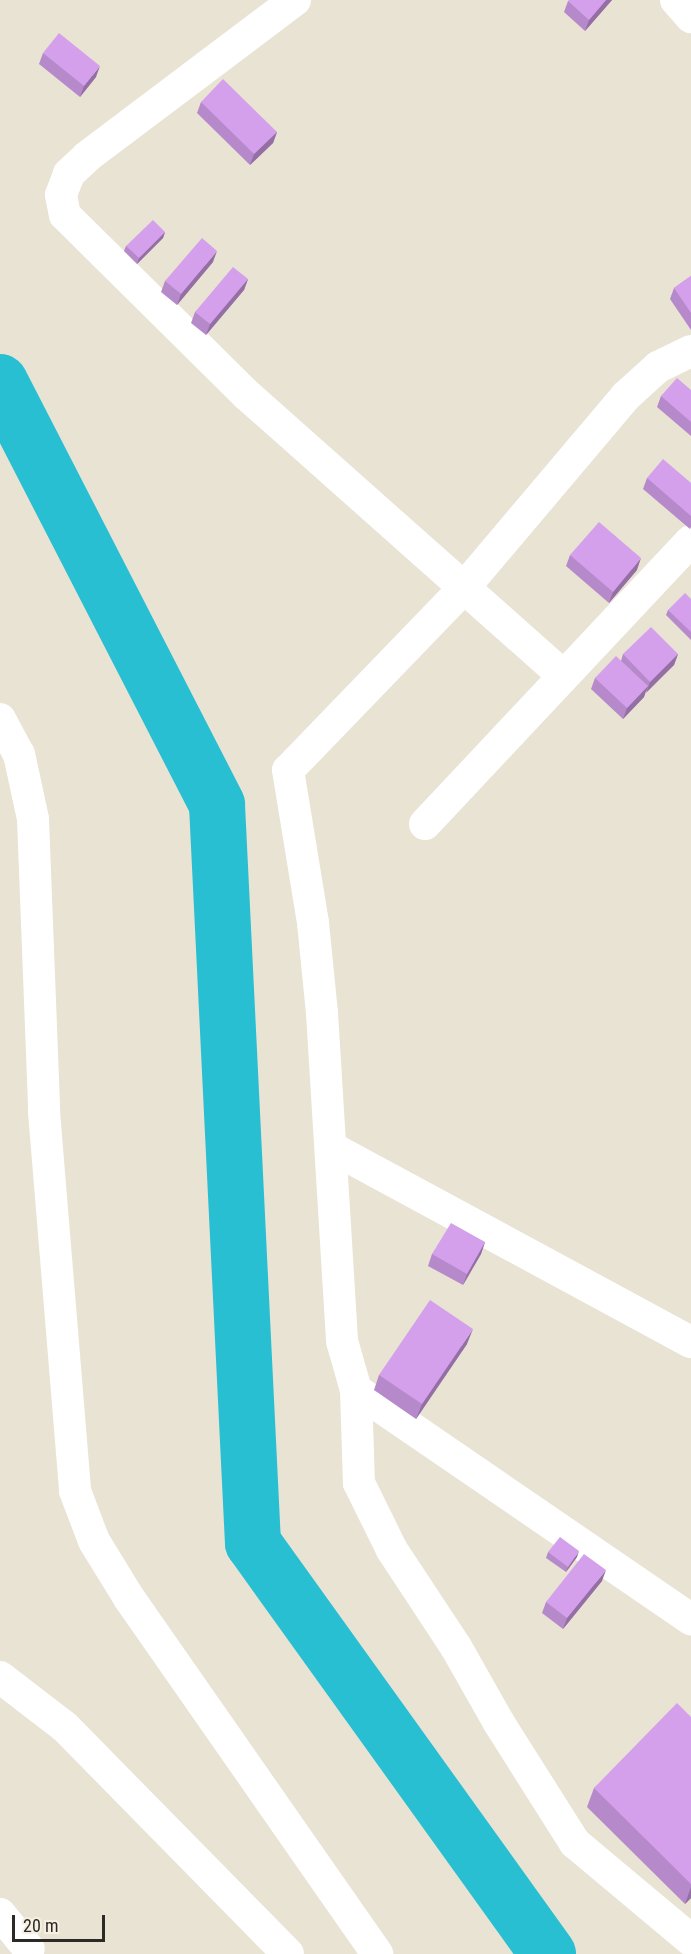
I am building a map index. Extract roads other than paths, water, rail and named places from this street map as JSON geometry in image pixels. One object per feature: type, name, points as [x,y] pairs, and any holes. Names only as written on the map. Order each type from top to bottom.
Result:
[{"type":"street","points":[[295,0],[87,157],[69,174],[62,195],[65,215],[247,395],[562,675]]},
{"type":"street","points":[[676,0],[691,17]]},
{"type":"street","points":[[691,351],[658,367],[626,396],[464,588],[288,770],[313,923],[332,1148],[342,1341],[356,1390],[359,1483],[392,1550],[456,1647],[499,1724],[575,1843],[691,1940]]},
{"type":"street","points":[[425,824],[562,675],[691,541]]},
{"type":"street","points":[[0,719],[19,754],[33,819],[44,1112],[75,1491],[94,1541],[129,1598],[377,1954]]},
{"type":"street","points":[[332,1148],[691,1342]]},
{"type":"street","points":[[356,1390],[691,1619]]},
{"type":"street","points":[[0,1677],[65,1727],[288,1954]]},
{"type":"street","points":[[0,1914],[29,1949]]},
{"type":"waterway","points":[[0,382],[217,805],[253,1543],[548,1954]]}]
